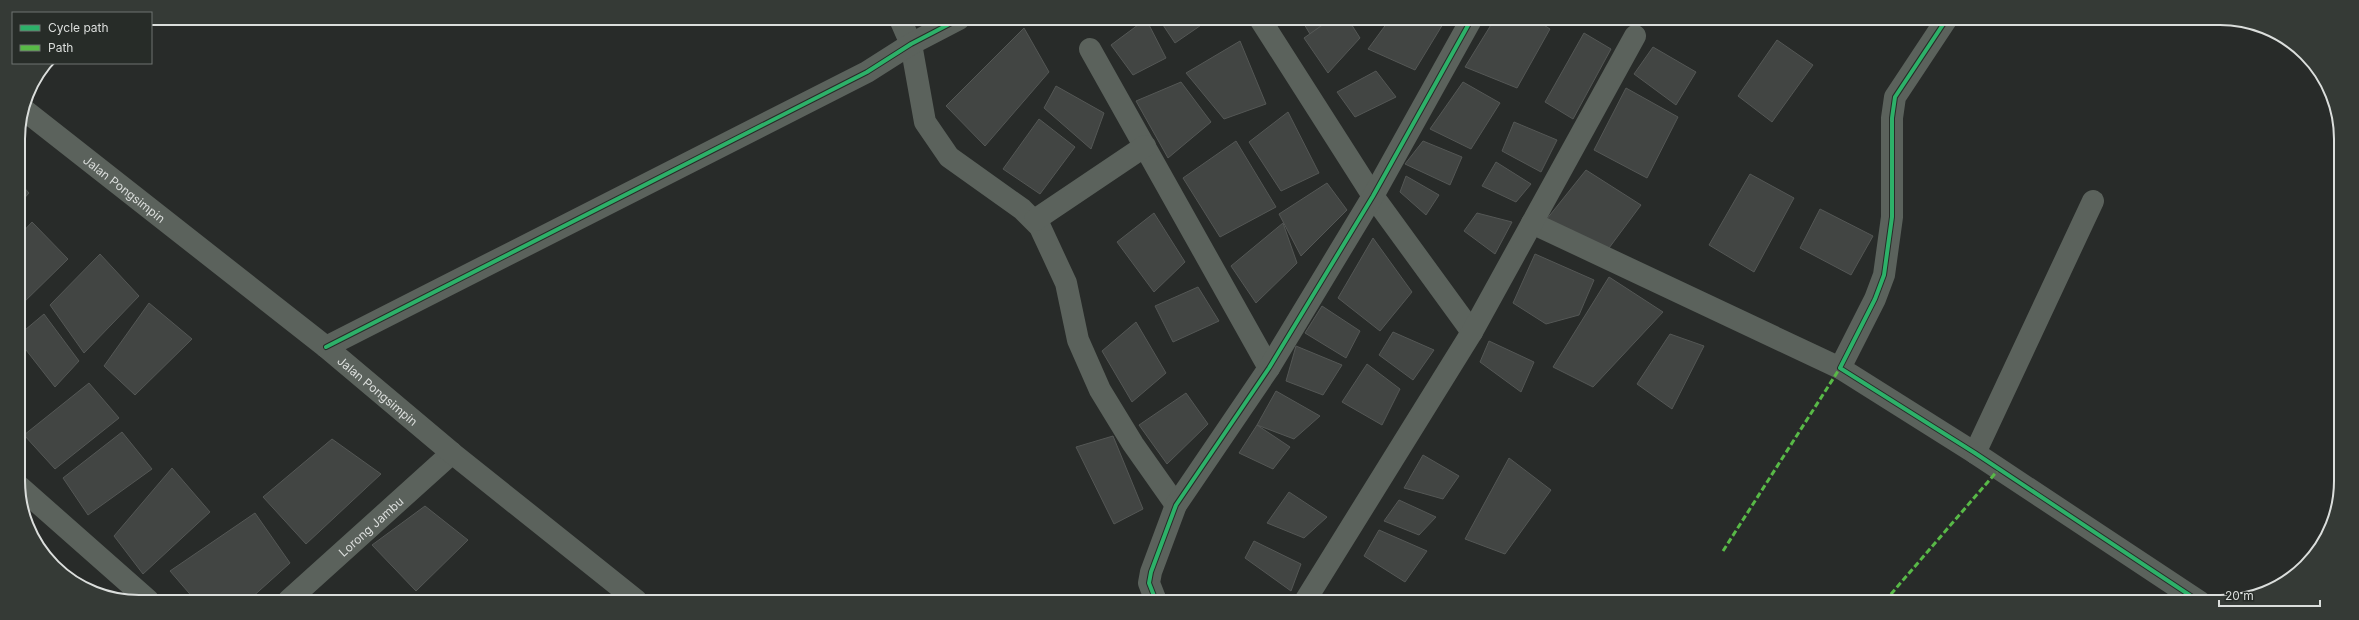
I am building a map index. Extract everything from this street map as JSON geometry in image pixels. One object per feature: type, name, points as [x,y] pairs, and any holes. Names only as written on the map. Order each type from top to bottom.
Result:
[{"type":"street","points":[[903,25],[911,44],[925,122],[949,157],[1035,220],[1045,236],[1066,283],[1078,340],[1097,383],[1133,444],[1176,506]]},
{"type":"street","points":[[326,347],[867,72],[911,44],[947,25]]},
{"type":"street","points":[[1264,25],[1373,196],[1472,332]]},
{"type":"street","points":[[1154,595],[1149,583],[1151,572],[1176,506],[1269,368],[1373,196],[1468,25]]},
{"type":"street","points":[[1840,368],[1883,279],[1892,217],[1892,118],[1895,97],[1943,25]]},
{"type":"street","points":[[1309,595],[1472,332],[1635,36]]},
{"type":"street","points":[[1090,49],[1269,368]]},
{"type":"street","name":"Jalan Pongsimpin","points":[[28,113],[326,347],[452,453],[630,595]]},
{"type":"street","points":[[1035,220],[1144,146]]},
{"type":"street","points":[[1975,452],[2093,201]]},
{"type":"street","points":[[1532,223],[1840,368],[1975,452],[2190,595]]},
{"type":"street","name":"Lorong Jambu","points":[[296,595],[452,453]]},
{"type":"street","points":[[26,492],[142,595]]},
{"type":"building","points":[[1138,25],[1149,25],[1166,58],[1133,75],[1111,45]]},
{"type":"building","points":[[1163,25],[1201,25],[1175,43]]},
{"type":"building","points":[[1305,25],[1323,25],[1310,34]]},
{"type":"building","points":[[1322,25],[1352,25],[1360,38],[1328,73],[1304,38]]},
{"type":"building","points":[[1386,25],[1442,25],[1415,70],[1368,49]]},
{"type":"building","points":[[1491,25],[1544,25],[1550,29],[1517,88],[1465,67]]},
{"type":"building","points":[[1024,28],[1049,72],[985,146],[946,106]]},
{"type":"building","points":[[1584,33],[1611,49],[1573,119],[1545,102]]},
{"type":"building","points":[[1777,40],[1813,65],[1772,122],[1738,96]]},
{"type":"building","points":[[1240,41],[1266,104],[1224,119],[1186,73]]},
{"type":"building","points":[[1653,47],[1696,72],[1676,105],[1634,74]]},
{"type":"building","points":[[1376,71],[1396,97],[1355,117],[1337,92]]},
{"type":"building","points":[[1181,82],[1211,122],[1168,158],[1136,101]]},
{"type":"building","points":[[1463,82],[1500,103],[1471,149],[1430,129]]},
{"type":"building","points":[[1056,86],[1104,113],[1091,149],[1044,108]]},
{"type":"building","points":[[1626,88],[1678,117],[1647,178],[1594,150]]},
{"type":"building","points":[[1288,112],[1319,173],[1281,191],[1249,142]]},
{"type":"building","points":[[1039,119],[1075,147],[1040,194],[1003,169]]},
{"type":"building","points":[[1514,122],[1557,140],[1541,172],[1502,151]]},
{"type":"building","points":[[1236,141],[1276,207],[1220,237],[1183,178]]},
{"type":"building","points":[[1423,141],[1462,157],[1450,185],[1405,164]]},
{"type":"building","points":[[1496,162],[1531,184],[1516,202],[1482,186]]},
{"type":"building","points":[[1586,170],[1641,205],[1609,248],[1546,220]]},
{"type":"building","points":[[1750,174],[1794,198],[1754,272],[1709,245]]},
{"type":"building","points":[[1406,176],[1439,195],[1426,215],[1400,192]]},
{"type":"building","points":[[1327,183],[1347,210],[1301,256],[1279,214]]},
{"type":"building","points":[[25,189],[29,193],[25,197]]},
{"type":"building","points":[[1820,209],[1873,236],[1851,275],[1800,248]]},
{"type":"building","points":[[1154,213],[1185,262],[1154,292],[1117,242]]},
{"type":"building","points":[[1477,213],[1512,222],[1495,254],[1464,231]]},
{"type":"building","points":[[32,222],[68,259],[25,301],[25,230]]},
{"type":"building","points":[[1283,223],[1297,263],[1256,303],[1231,266]]},
{"type":"building","points":[[1373,238],[1412,292],[1380,331],[1338,298]]},
{"type":"building","points":[[100,254],[139,296],[84,353],[50,305]]},
{"type":"building","points":[[1535,254],[1594,280],[1579,315],[1546,324],[1513,303]]},
{"type":"building","points":[[1609,277],[1663,312],[1593,387],[1553,367]]},
{"type":"building","points":[[1198,287],[1219,321],[1173,342],[1155,306]]},
{"type":"building","points":[[149,303],[192,339],[135,395],[104,366]]},
{"type":"building","points":[[1322,306],[1360,331],[1346,358],[1305,333]]},
{"type":"building","points":[[44,314],[79,361],[55,387],[25,349],[25,330]]},
{"type":"building","points":[[1136,322],[1166,373],[1132,402],[1102,351]]},
{"type":"building","points":[[1393,332],[1434,350],[1413,380],[1379,355]]},
{"type":"building","points":[[1670,334],[1704,346],[1672,409],[1637,384]]},
{"type":"building","points":[[1489,341],[1534,362],[1521,392],[1480,362]]},
{"type":"building","points":[[1296,346],[1342,365],[1323,395],[1286,381]]},
{"type":"building","points":[[1367,364],[1400,389],[1382,425],[1342,402]]},
{"type":"building","points":[[89,383],[119,418],[55,469],[25,436],[25,434]]},
{"type":"building","points":[[1276,391],[1320,416],[1294,439],[1257,425]]},
{"type":"building","points":[[1186,393],[1208,424],[1167,464],[1139,425]]},
{"type":"building","points":[[1257,425],[1290,447],[1273,469],[1239,453]]},
{"type":"building","points":[[122,432],[152,469],[88,515],[63,478]]},
{"type":"building","points":[[1113,436],[1143,509],[1114,524],[1076,447]]},
{"type":"building","points":[[332,439],[381,474],[306,544],[263,497]]},
{"type":"building","points":[[1423,455],[1459,476],[1443,499],[1404,488]]},
{"type":"building","points":[[1509,458],[1551,490],[1505,554],[1465,539]]},
{"type":"building","points":[[172,468],[210,512],[143,574],[114,536]]},
{"type":"building","points":[[1289,492],[1327,517],[1304,538],[1267,523]]},
{"type":"building","points":[[1399,500],[1436,517],[1419,535],[1384,521]]},
{"type":"building","points":[[425,506],[468,540],[416,591],[372,545]]},
{"type":"building","points":[[255,513],[290,563],[255,595],[191,595],[170,571]]},
{"type":"building","points":[[1379,530],[1427,551],[1405,582],[1364,556]]},
{"type":"building","points":[[1254,541],[1301,564],[1291,591],[1245,558]]},
{"type":"marked path","points":[[1723,551],[1840,368]]},
{"type":"marked path","points":[[1890,595],[1999,469]]},
{"type":"cycle path","points":[[326,347],[867,72],[911,44],[947,25]]},
{"type":"cycle path","points":[[1154,595],[1149,583],[1151,572],[1176,505],[1269,368],[1373,196],[1468,25]]},
{"type":"cycle path","points":[[1943,25],[1895,97],[1892,118],[1892,217],[1884,275],[1875,299],[1840,368],[1975,453],[2189,595]]}]
